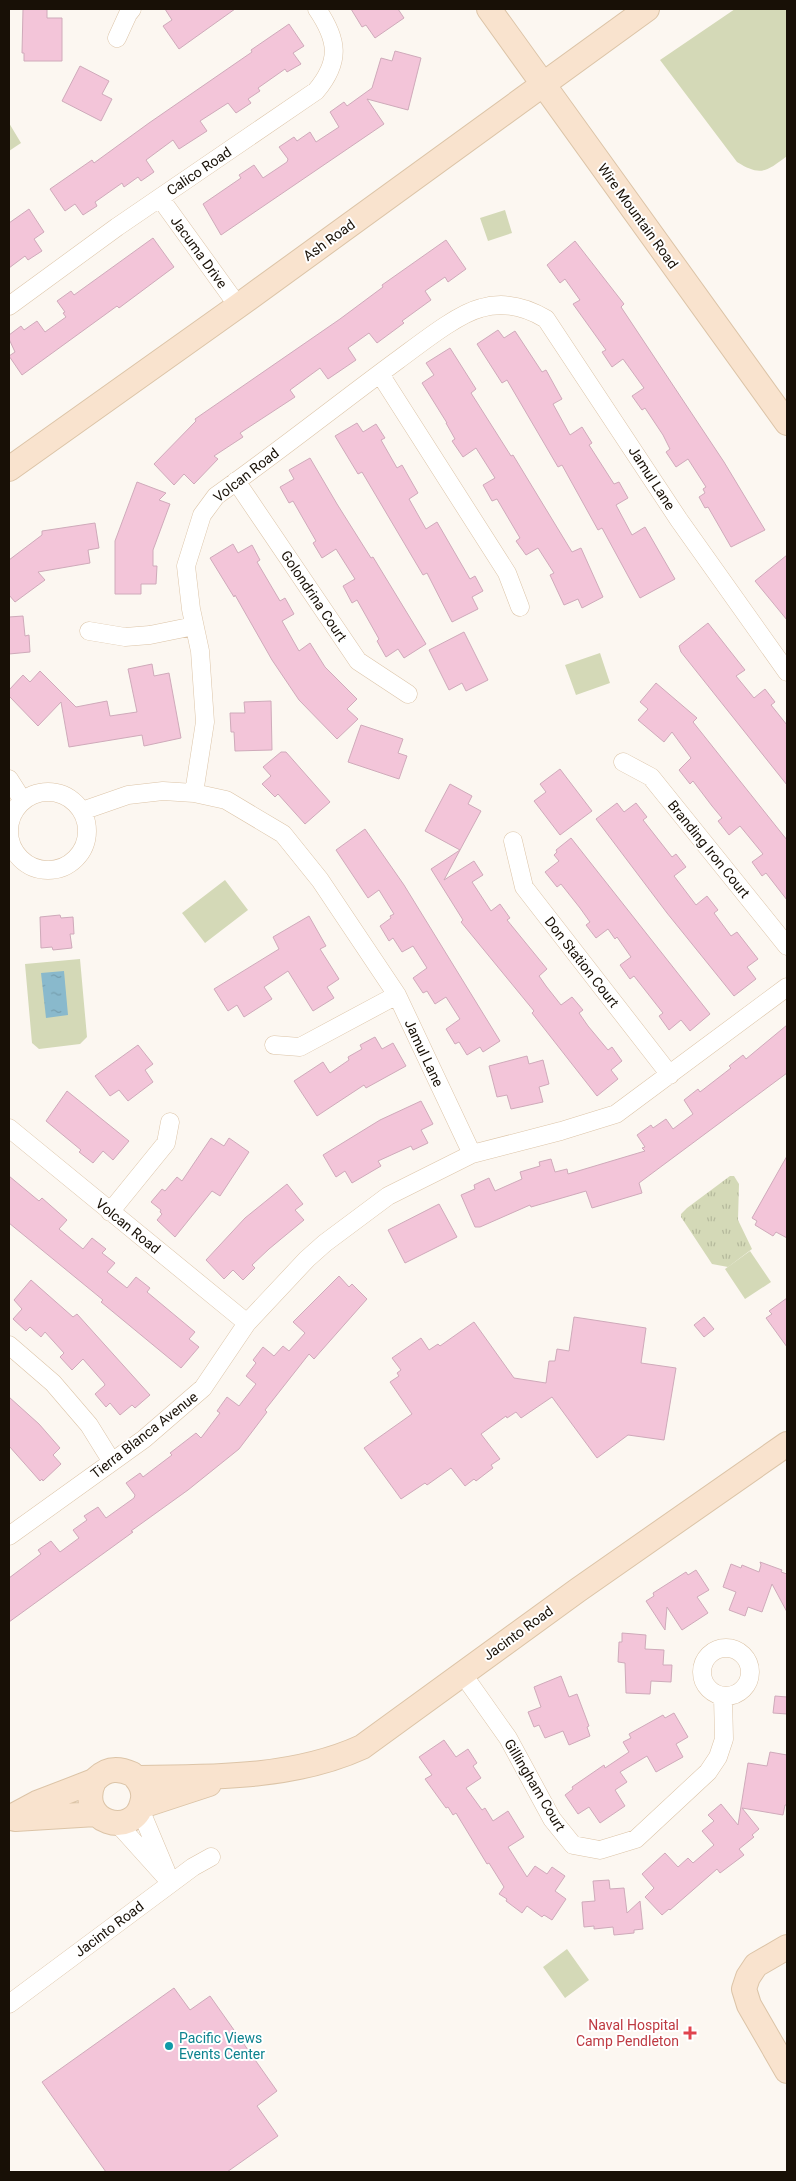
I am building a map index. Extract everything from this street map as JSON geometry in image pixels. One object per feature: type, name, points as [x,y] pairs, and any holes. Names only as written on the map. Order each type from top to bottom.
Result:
[{"type":"street","points":[[117,38],[132,9]]},
{"type":"street","name":"Calico Road","points":[[9,306],[160,198],[316,91],[328,76],[333,59],[332,35],[317,9]]},
{"type":"street","name":"Wire Mountain Road","points":[[489,9],[785,415]]},
{"type":"street","name":"Ash Road","points":[[9,469],[238,306],[647,9]]},
{"type":"street","name":"Jacuma Drive","points":[[160,198],[238,306]]},
{"type":"street","name":"Volcan Road","points":[[194,793],[205,722],[200,651],[190,609],[186,566],[202,514],[216,496],[443,327],[480,308],[505,304]]},
{"type":"street","name":"Jamul Lane","points":[[505,304],[530,310],[546,319],[679,520],[787,672]]},
{"type":"street","points":[[380,374],[507,573],[520,607]]},
{"type":"street","name":"Golondrina Court","points":[[236,481],[358,661],[408,694]]},
{"type":"street","points":[[89,631],[125,637],[150,635],[194,626]]},
{"type":"street","name":"Branding Iron Court","points":[[624,762],[651,777],[787,946]]},
{"type":"street","points":[[9,779],[23,801]]},
{"type":"street","name":"Jamul Lane","points":[[82,811],[128,795],[163,791],[194,793],[226,800],[283,834],[320,880],[397,995],[472,1154]]},
{"type":"street","points":[[55,793],[73,801],[82,811],[87,823],[87,836],[84,848],[76,859],[66,867],[54,870],[41,870],[14,862],[9,835],[10,822],[14,810],[23,801],[34,794],[55,793]]},
{"type":"street","name":"Don Station Court","points":[[513,841],[524,887],[670,1075]]},
{"type":"street","points":[[472,1154],[561,1131],[616,1114],[787,987]]},
{"type":"street","points":[[274,1046],[300,1047],[397,995]]},
{"type":"street","points":[[110,1212],[166,1143],[170,1122]]},
{"type":"street","name":"Volcan Road","points":[[9,1128],[247,1324]]},
{"type":"street","name":"Tierra Blanca Avenue","points":[[9,1536],[144,1439],[203,1388],[247,1324],[307,1259],[325,1243],[388,1196],[472,1154]]},
{"type":"street","points":[[9,1345],[53,1383],[89,1425],[112,1462]]},
{"type":"street","name":"Jacinto Road","points":[[134,1776],[230,1777],[286,1768],[348,1753],[362,1747],[462,1673],[787,1444]]},
{"type":"street","name":"Gillingham Court","points":[[462,1673],[508,1738],[552,1819],[573,1844],[600,1850],[636,1839],[708,1772],[718,1756],[724,1739],[723,1697]]},
{"type":"street","points":[[116,1769],[134,1776],[142,1788],[144,1797],[141,1808],[130,1820],[9,1819],[37,1803],[95,1780],[108,1771],[116,1769]]},
{"type":"street","name":"Jacinto Road","points":[[141,1808],[230,1777]]},
{"type":"street","points":[[95,1780],[90,1798],[106,1819],[171,1883]]},
{"type":"street","points":[[141,1808],[171,1883]]},
{"type":"street","name":"Jacinto Road","points":[[9,2004],[171,1883],[211,1857]]},
{"type":"street","points":[[787,1947],[756,1965],[748,1977],[744,1989],[749,2004],[787,2071]]},
{"type":"green space","points":[[735,9],[787,9],[787,156],[769,168],[758,171],[737,162],[660,60]]},
{"type":"green space","points":[[9,123],[21,143],[9,151]]},
{"type":"green space","points":[[505,210],[512,233],[488,241],[480,218]]},
{"type":"green space","points":[[600,653],[610,683],[576,695],[565,665]]},
{"type":"green space","points":[[225,880],[248,910],[205,943],[182,913]]},
{"type":"green space","points":[[80,959],[87,1037],[80,1044],[39,1049],[32,1043],[25,964]]},
{"type":"green space","points":[[730,1176],[734,1176],[739,1184],[738,1220],[752,1249],[728,1267],[712,1264],[681,1217],[681,1214]]},
{"type":"green space","points":[[750,1251],[771,1282],[745,1299],[725,1269]]},
{"type":"green space","points":[[567,1949],[589,1980],[565,1998],[543,1967]]},
{"type":"water","points":[[64,971],[68,1015],[46,1018],[41,973]]},
{"type":"building","points":[[23,9],[47,9],[47,18],[62,18],[62,61],[24,61],[24,53],[22,53]]},
{"type":"building","points":[[165,9],[235,9],[179,49],[163,26],[172,20]]},
{"type":"building","points":[[351,9],[398,9],[404,18],[375,38],[366,25],[362,27]]},
{"type":"building","points":[[289,24],[304,46],[293,53],[301,64],[287,72],[285,69],[258,88],[260,91],[248,99],[251,103],[236,113],[228,103],[200,121],[207,131],[179,149],[173,140],[146,160],[154,172],[141,181],[138,177],[124,187],[122,183],[95,202],[97,206],[83,215],[75,204],[65,211],[50,189],[92,160],[94,163]]},
{"type":"building","points":[[395,51],[421,58],[408,110],[367,99],[384,124],[221,235],[203,204],[241,178],[239,175],[254,165],[263,178],[287,162],[288,159],[279,147],[294,137],[297,141],[310,132],[316,142],[339,127],[330,112],[344,102],[347,106],[372,88],[381,58],[392,61]]},
{"type":"building","points":[[80,66],[109,81],[102,94],[112,99],[101,121],[62,101]]},
{"type":"building","points":[[29,209],[44,232],[34,239],[42,251],[28,260],[25,256],[9,268],[9,223]]},
{"type":"building","points":[[153,238],[174,267],[119,308],[117,306],[22,375],[9,356],[15,352],[9,335],[21,326],[24,330],[37,321],[45,332],[66,317],[63,313],[65,312],[57,301],[71,291],[74,295]]},
{"type":"building","points":[[446,240],[466,269],[448,282],[445,277],[425,291],[431,300],[402,321],[404,323],[377,343],[369,333],[348,348],[356,360],[328,379],[320,368],[290,390],[295,397],[240,433],[243,437],[214,456],[218,459],[194,484],[184,474],[174,485],[154,464],[196,421],[195,419],[340,319],[383,287],[382,285]]},
{"type":"building","points":[[575,241],[624,304],[621,307],[724,462],[765,530],[731,547],[708,507],[705,508],[699,497],[705,493],[703,489],[706,487],[688,459],[676,467],[666,452],[670,449],[663,435],[645,408],[642,410],[632,396],[644,388],[623,359],[612,367],[602,352],[606,350],[573,304],[580,300],[565,279],[560,283],[547,265]]},
{"type":"building","points":[[498,330],[504,338],[515,331],[542,372],[546,370],[562,399],[553,404],[570,435],[582,427],[592,443],[589,445],[614,484],[619,482],[628,498],[616,505],[632,535],[645,527],[675,579],[640,598],[602,528],[598,530],[562,465],[558,467],[507,380],[502,383],[477,344]]},
{"type":"building","points":[[450,348],[476,389],[471,393],[511,456],[513,455],[572,552],[581,548],[603,597],[582,608],[578,599],[564,605],[550,575],[554,573],[538,548],[526,555],[516,541],[520,538],[497,499],[492,501],[483,485],[495,478],[476,448],[463,457],[452,441],[455,439],[447,423],[422,383],[434,375],[426,363]]},
{"type":"building","points":[[357,423],[363,432],[376,424],[385,438],[381,440],[397,468],[402,465],[418,493],[409,499],[426,529],[437,522],[470,579],[475,576],[483,591],[472,597],[478,609],[452,622],[427,573],[423,575],[362,472],[358,474],[335,436]]},
{"type":"building","points":[[310,458],[426,644],[404,658],[398,649],[386,657],[377,641],[379,639],[357,600],[352,603],[343,586],[355,579],[336,549],[322,558],[313,543],[316,541],[293,501],[289,503],[280,487],[294,479],[289,470]]},
{"type":"building","points":[[137,482],[166,493],[159,500],[170,504],[153,550],[153,566],[157,566],[156,584],[141,584],[141,594],[115,594],[115,541]]},
{"type":"building","points":[[95,523],[99,548],[88,550],[90,563],[38,572],[45,580],[15,602],[9,595],[9,560],[42,535],[42,531]]},
{"type":"building","points":[[233,544],[238,553],[252,545],[260,560],[257,562],[280,601],[285,598],[294,614],[282,621],[299,651],[310,643],[325,667],[357,699],[347,709],[358,719],[337,739],[299,700],[272,660],[235,595],[234,597],[210,558]]},
{"type":"building","points":[[787,555],[787,620],[755,581]]},
{"type":"building","points":[[23,616],[25,636],[29,635],[30,652],[9,654],[9,617]]},
{"type":"building","points":[[708,623],[745,670],[736,676],[754,698],[765,689],[775,702],[771,705],[787,725],[787,785],[681,652],[679,646]]},
{"type":"building","points":[[464,632],[488,680],[466,691],[462,683],[449,690],[429,650]]},
{"type":"building","points":[[152,664],[154,676],[169,673],[181,738],[144,746],[142,735],[69,747],[61,702],[38,726],[9,696],[9,690],[23,675],[30,682],[40,671],[76,707],[107,701],[110,716],[137,712],[128,669]]},
{"type":"building","points":[[656,683],[697,718],[693,722],[787,840],[787,900],[766,873],[762,876],[752,862],[763,854],[740,826],[729,835],[718,821],[722,818],[693,781],[690,784],[679,770],[691,758],[672,732],[664,742],[638,720],[648,709],[640,702]]},
{"type":"building","points":[[271,701],[272,750],[235,751],[230,713],[245,713],[244,702]]},
{"type":"building","points":[[361,725],[403,739],[398,753],[407,756],[399,779],[348,762]]},
{"type":"building","points":[[281,752],[286,752],[330,802],[305,824],[278,794],[275,797],[262,784],[271,776],[263,767]]},
{"type":"building","points":[[560,769],[592,811],[560,835],[534,801],[546,792],[540,784]]},
{"type":"building","points":[[450,784],[472,796],[468,804],[481,811],[460,850],[425,831]]},
{"type":"building","points":[[617,803],[624,812],[636,803],[647,817],[643,820],[672,857],[676,854],[686,867],[674,876],[696,905],[707,896],[718,910],[714,913],[731,936],[737,932],[758,959],[747,967],[756,979],[734,996],[667,913],[596,819]]},
{"type":"building","points":[[365,829],[404,885],[500,1041],[483,1052],[480,1047],[467,1055],[459,1042],[455,1044],[446,1029],[460,1019],[446,997],[435,1004],[427,991],[423,993],[413,978],[427,968],[413,946],[402,952],[393,938],[389,941],[380,926],[394,914],[379,890],[368,898],[336,850]]},
{"type":"building","points":[[571,838],[710,1014],[690,1031],[681,1020],[669,1030],[659,1016],[663,1013],[634,976],[630,979],[620,965],[631,957],[617,937],[615,939],[608,929],[596,938],[586,925],[590,922],[580,908],[561,884],[557,887],[545,872],[559,861],[554,855],[557,852],[556,850]]},
{"type":"building","points":[[460,850],[444,880],[474,861],[483,875],[472,882],[491,911],[500,904],[510,918],[507,920],[547,969],[539,976],[546,986],[561,1005],[572,997],[583,1010],[579,1013],[588,1026],[608,1050],[612,1047],[622,1061],[611,1070],[618,1079],[597,1096],[532,1013],[534,1011],[461,922],[463,920],[431,869]]},
{"type":"building","points":[[60,915],[61,918],[73,917],[74,934],[70,934],[72,948],[53,950],[52,947],[41,948],[40,917]]},
{"type":"building","points":[[309,916],[326,946],[320,949],[339,979],[327,987],[334,998],[313,1011],[288,971],[264,987],[272,999],[244,1017],[237,1005],[228,1011],[214,989],[279,949],[273,937]]},
{"type":"building","points":[[787,1025],[787,1073],[639,1183],[642,1193],[592,1208],[586,1191],[531,1207],[530,1205],[480,1227],[475,1227],[461,1195],[475,1189],[474,1185],[489,1178],[495,1191],[522,1179],[520,1172],[540,1166],[539,1162],[551,1159],[555,1172],[567,1169],[568,1174],[645,1151],[642,1148],[645,1147],[637,1135],[651,1125],[653,1128],[666,1119],[673,1129],[693,1114],[684,1100],[698,1089],[700,1092],[731,1068],[729,1066],[743,1055],[746,1059]]},
{"type":"building","points":[[375,1037],[382,1049],[393,1043],[406,1066],[366,1088],[364,1085],[317,1116],[294,1081],[323,1062],[330,1073],[349,1060],[348,1057],[362,1049],[360,1045]]},
{"type":"building","points":[[138,1045],[153,1064],[145,1070],[153,1082],[128,1101],[119,1090],[110,1096],[95,1076]]},
{"type":"building","points":[[527,1056],[529,1064],[543,1060],[549,1084],[539,1087],[543,1102],[511,1109],[507,1095],[497,1097],[489,1066]]},
{"type":"building","points":[[67,1091],[129,1141],[113,1160],[103,1151],[93,1163],[79,1152],[81,1150],[46,1121]]},
{"type":"building","points":[[421,1101],[433,1124],[421,1130],[428,1143],[413,1150],[411,1146],[378,1161],[381,1166],[352,1183],[345,1171],[336,1177],[323,1155],[380,1120]]},
{"type":"building","points":[[211,1138],[224,1146],[229,1138],[249,1152],[220,1196],[212,1191],[175,1237],[157,1220],[162,1214],[161,1210],[151,1202],[162,1189],[165,1191],[177,1177],[182,1181]]},
{"type":"building","points":[[787,1156],[787,1238],[776,1232],[773,1236],[755,1225],[757,1221],[752,1218]]},
{"type":"building","points":[[9,1176],[39,1201],[42,1198],[67,1220],[59,1229],[83,1249],[92,1238],[106,1249],[102,1253],[115,1263],[107,1272],[127,1288],[136,1277],[150,1288],[147,1292],[195,1332],[189,1339],[199,1347],[181,1368],[101,1302],[103,1300],[9,1223]]},
{"type":"building","points":[[287,1184],[303,1204],[295,1210],[304,1220],[252,1265],[255,1268],[243,1280],[233,1270],[224,1279],[206,1260],[245,1218]]},
{"type":"building","points":[[439,1204],[457,1237],[405,1263],[388,1230]]},
{"type":"building","points":[[339,1276],[349,1287],[352,1284],[367,1299],[314,1359],[309,1354],[265,1410],[267,1412],[239,1449],[188,1490],[131,1531],[133,1532],[9,1622],[9,1578],[41,1554],[38,1550],[51,1541],[60,1552],[79,1538],[73,1530],[87,1520],[84,1516],[98,1507],[106,1518],[134,1498],[135,1495],[126,1483],[140,1473],[143,1477],[172,1455],[170,1453],[196,1433],[201,1438],[220,1413],[217,1411],[227,1397],[239,1406],[256,1384],[246,1376],[256,1363],[253,1360],[263,1347],[274,1356],[283,1346],[289,1351],[305,1333],[293,1322]]},
{"type":"building","points":[[31,1280],[73,1317],[77,1314],[150,1395],[135,1408],[132,1405],[120,1415],[110,1403],[106,1407],[95,1394],[105,1385],[83,1359],[72,1370],[60,1357],[64,1353],[45,1332],[41,1337],[30,1327],[26,1331],[13,1319],[22,1309],[14,1300]]},
{"type":"building","points":[[787,1298],[787,1347],[766,1318],[772,1314],[769,1311]]},
{"type":"building","points":[[574,1317],[646,1328],[641,1363],[676,1368],[664,1440],[628,1435],[597,1458],[552,1397],[521,1418],[516,1412],[507,1418],[506,1416],[481,1434],[500,1459],[491,1465],[493,1468],[476,1481],[474,1479],[465,1486],[451,1468],[427,1485],[425,1483],[401,1499],[364,1448],[412,1414],[390,1382],[399,1376],[397,1373],[401,1370],[392,1358],[421,1338],[429,1350],[438,1344],[440,1346],[474,1322],[514,1378],[546,1383],[549,1361],[555,1361],[557,1349],[569,1351]]},
{"type":"building","points":[[704,1317],[714,1329],[704,1337],[694,1325]]},
{"type":"building","points":[[9,1397],[39,1424],[60,1448],[53,1455],[61,1464],[43,1481],[42,1479],[40,1481],[9,1446]]},
{"type":"building","points":[[760,1562],[782,1570],[781,1572],[787,1574],[787,1612],[772,1584],[762,1612],[748,1607],[745,1616],[729,1610],[736,1592],[723,1587],[731,1564],[741,1568],[742,1565],[759,1572]]},
{"type":"building","points":[[696,1570],[709,1590],[697,1597],[708,1613],[682,1630],[667,1607],[665,1630],[646,1601],[654,1596],[653,1593],[686,1572],[688,1575]]},
{"type":"building","points":[[622,1633],[646,1635],[645,1649],[664,1650],[663,1665],[672,1665],[671,1682],[651,1681],[650,1694],[626,1693],[625,1663],[618,1662],[619,1642],[622,1642]]},
{"type":"building","points":[[561,1676],[569,1697],[577,1694],[589,1726],[587,1727],[590,1736],[569,1745],[563,1731],[545,1738],[539,1725],[534,1727],[528,1712],[541,1707],[534,1687]]},
{"type":"building","points":[[775,1696],[787,1697],[787,1714],[773,1713]]},
{"type":"building","points":[[674,1713],[688,1737],[676,1744],[683,1757],[656,1772],[647,1756],[620,1772],[627,1782],[615,1790],[625,1806],[600,1823],[589,1807],[578,1814],[565,1795],[573,1789],[572,1787],[604,1765],[605,1768],[629,1752],[623,1742],[631,1738],[629,1734],[663,1715],[665,1718]]},
{"type":"building","points":[[444,1740],[456,1757],[468,1749],[477,1763],[473,1766],[481,1778],[466,1788],[482,1810],[485,1808],[493,1821],[508,1811],[524,1837],[508,1847],[527,1877],[535,1866],[547,1874],[552,1867],[565,1876],[555,1891],[566,1899],[552,1920],[544,1915],[542,1917],[527,1906],[522,1913],[499,1894],[504,1887],[489,1863],[487,1864],[456,1813],[453,1815],[448,1807],[446,1808],[425,1779],[432,1775],[419,1757]]},
{"type":"building","points":[[770,1752],[787,1755],[787,1805],[785,1805],[783,1815],[742,1808],[759,1829],[752,1835],[754,1837],[739,1849],[744,1855],[720,1873],[717,1869],[662,1915],[645,1897],[654,1888],[642,1874],[665,1853],[678,1867],[688,1858],[693,1863],[714,1845],[702,1831],[714,1821],[708,1815],[721,1804],[738,1825],[748,1763],[767,1766]]},
{"type":"building","points":[[609,1880],[610,1889],[624,1888],[627,1913],[640,1901],[643,1929],[634,1930],[634,1933],[614,1935],[613,1927],[594,1929],[594,1926],[584,1927],[582,1902],[595,1901],[593,1881]]},
{"type":"building","name":"Pacific Views Events Center","points":[[174,1988],[190,2010],[210,1996],[277,2091],[257,2106],[278,2136],[227,2172],[106,2172],[42,2082]]},
{"type":"place","name":"Naval Hospital Camp Pendleton","points":[[690,2033]]},
{"type":"place","name":"Pacific Views Events Center","points":[[169,2046]]}]
